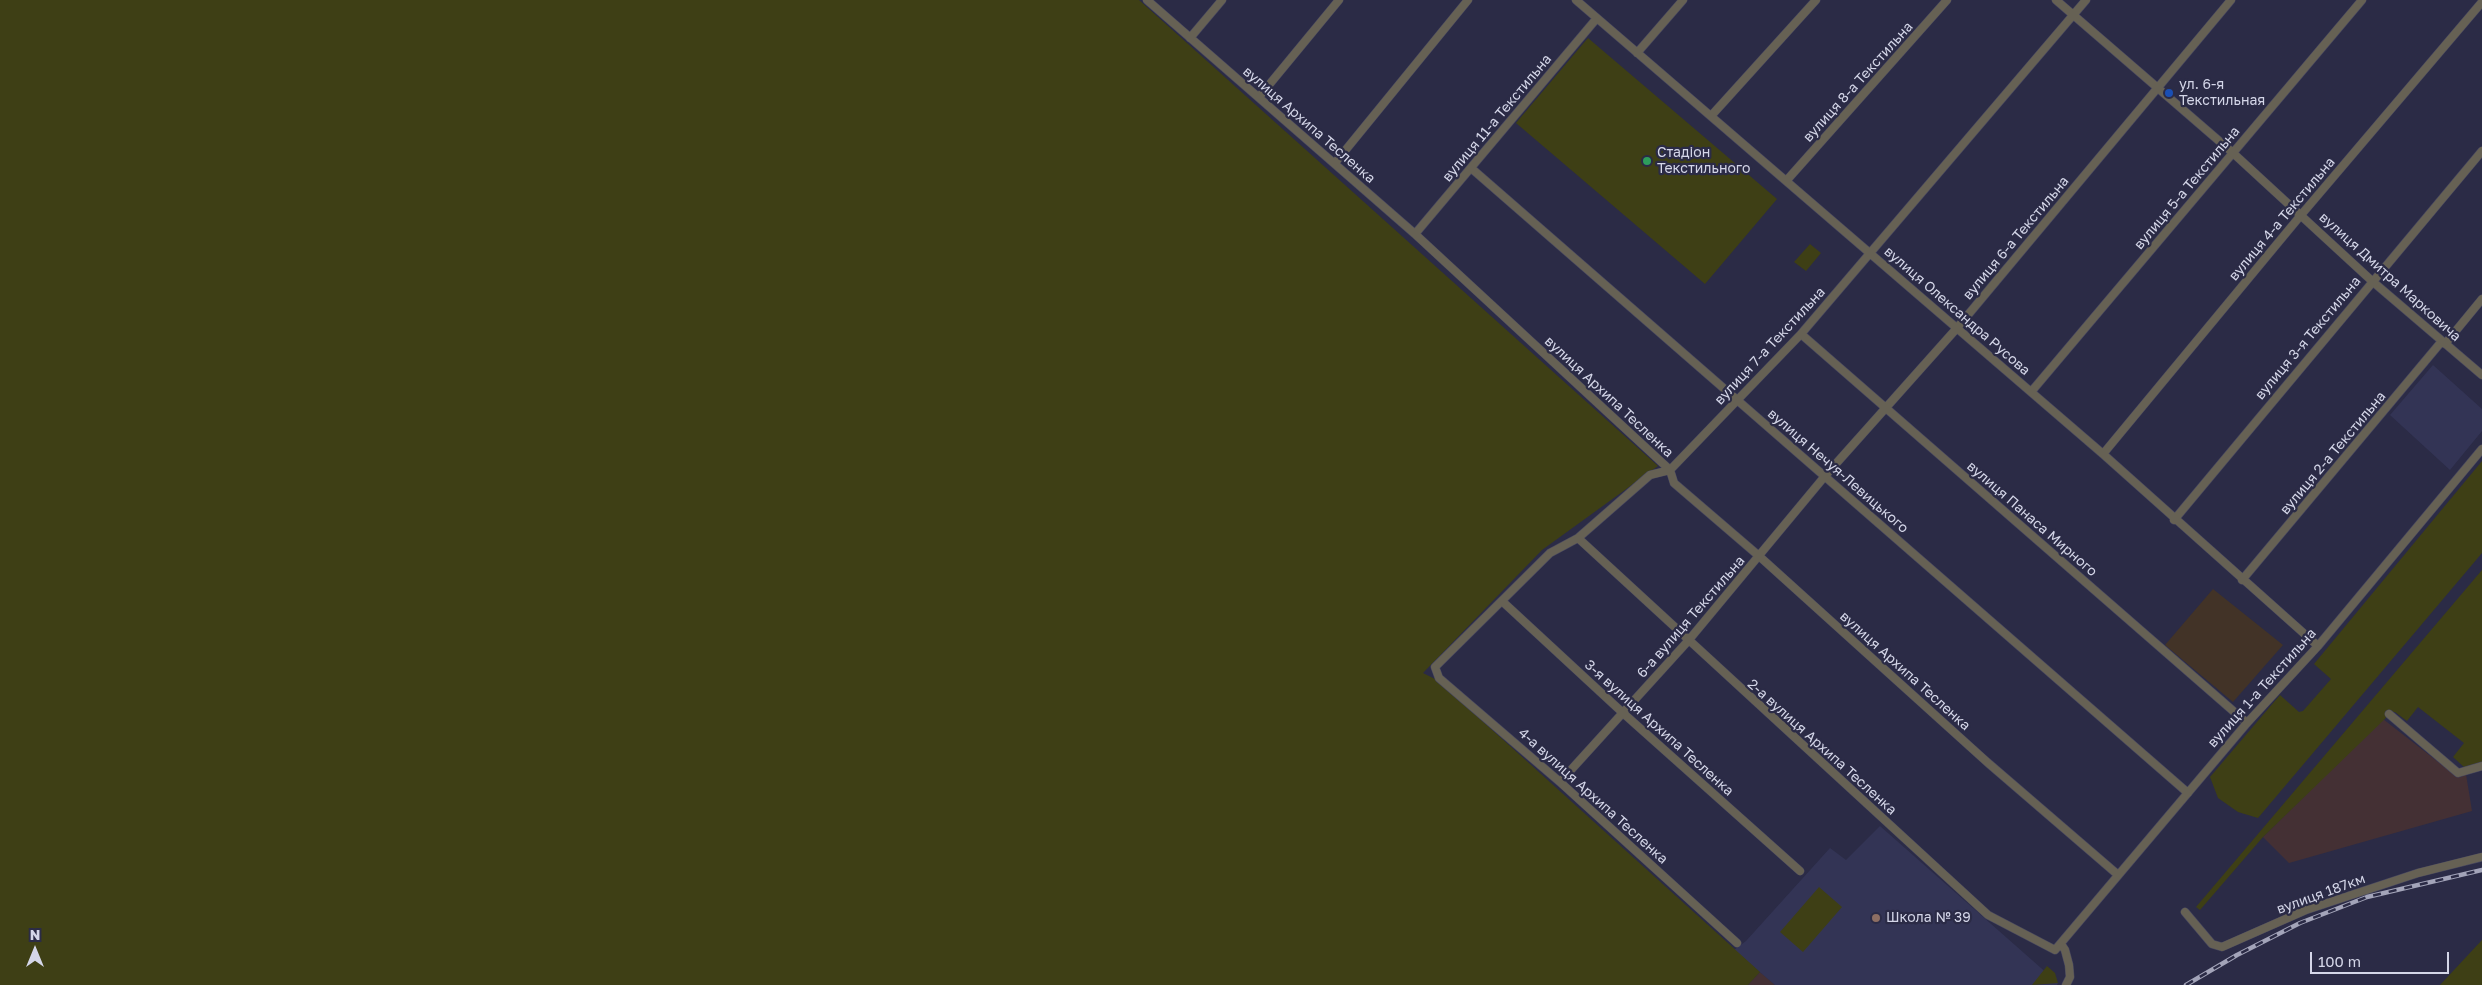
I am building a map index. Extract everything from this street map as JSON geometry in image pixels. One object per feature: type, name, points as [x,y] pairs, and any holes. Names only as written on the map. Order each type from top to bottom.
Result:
[{"type":"street","name":"вулиця Архипа Тесленка","points":[[1147,0],[1415,234],[1670,470],[1674,483],[1759,556],[1987,762],[2117,874]]},
{"type":"street","points":[[1190,38],[1222,0]]},
{"type":"street","points":[[1259,97],[1339,0]]},
{"type":"street","points":[[1335,163],[1468,0]]},
{"type":"street","name":"вулиця Олександра Русова","points":[[1576,0],[2103,454],[2174,520],[2318,646]]},
{"type":"street","points":[[1637,53],[1683,0]]},
{"type":"street","points":[[1711,116],[1816,0]]},
{"type":"street","name":"вулиця 8-а Текстильна","points":[[1787,180],[1947,0]]},
{"type":"street","name":"вулиця Дмитра Марковича","points":[[2056,0],[2233,153],[2372,281],[2482,375]]},
{"type":"street","name":"вулиця 7-а Текстильна","points":[[1434,667],[1503,602],[1550,553],[1578,538],[1650,475],[1670,470],[1801,334],[2086,0]]},
{"type":"street","name":"вулиця 6-а Текстильна","points":[[1759,556],[1825,476],[1957,328],[2231,0]]},
{"type":"street","name":"вулиця 5-а Текстильна","points":[[2031,392],[2362,0]]},
{"type":"street","name":"вулиця 4-а Текстильна","points":[[2103,454],[2301,214],[2482,2]]},
{"type":"street","name":"вулиця 11-а Текстильна","points":[[1415,234],[1597,18]]},
{"type":"street","name":"вулиця 3-я Текстильна","points":[[2174,520],[2482,151]]},
{"type":"street","name":"вулиця Нечуя-Левицького","points":[[1472,168],[2188,793]]},
{"type":"street","name":"вулиця 2-а Текстильна","points":[[2242,580],[2482,299]]},
{"type":"street","name":"вулиця Панаса Мирного","points":[[1801,334],[2247,722]]},
{"type":"street","name":"вулиця 1-а Текстильна","points":[[2061,944],[2117,874],[2247,722],[2318,646],[2482,449]]},
{"type":"street","name":"2-а вулиця Архипа Тесленка","points":[[1578,538],[1988,915],[2055,950],[2061,944]]},
{"type":"street","name":"6-а вулиця Текстильна","points":[[1560,782],[1688,641],[1759,556]]},
{"type":"street","name":"3-я вулиця Архипа Тесленка","points":[[1503,602],[1622,713],[1800,871]]},
{"type":"street","name":"4-а вулиця Архипа Тесленка","points":[[1434,667],[1439,678],[1560,782],[1737,943]]},
{"type":"street","points":[[2390,714],[2458,773],[2482,766]]},
{"type":"street","name":"вулиця 187км","points":[[2185,912],[2212,944],[2222,947],[2306,910],[2418,873],[2482,857]]},
{"type":"street","points":[[2061,944],[2066,950],[2070,965],[2070,976],[2066,985]]},
{"type":"shaded area","points":[[0,0],[1139,0],[1658,466],[1542,550],[1423,673],[1437,680],[1760,972],[1748,985],[0,985]]},
{"type":"shaded area","name":"Стадіон Текстильного","points":[[1588,38],[1777,199],[1705,284],[1516,123]]},
{"type":"shaded area","points":[[1810,244],[1821,253],[1806,271],[1794,262]]},
{"type":"shaded area","points":[[2433,365],[2482,409],[2482,431],[2450,470],[2390,415]]},
{"type":"shaded area","points":[[2482,461],[2482,553],[2258,818],[2238,812],[2218,798],[2210,777],[2280,695],[2299,712],[2303,711],[2331,679],[2314,664]]},
{"type":"shaded area","points":[[2482,570],[2482,762],[2465,768],[2453,757],[2464,743],[2418,707],[2407,721],[2395,712],[2390,714],[2263,837],[2200,910],[2196,907]]},
{"type":"shaded area","points":[[2213,589],[2283,645],[2233,702],[2165,645]]},
{"type":"shaded area","points":[[2383,719],[2446,768],[2466,774],[2472,811],[2289,863],[2263,837]]},
{"type":"shaded area","name":"Школа № 39","points":[[1880,826],[2058,983],[2057,985],[1775,985],[1734,950],[1746,941],[1830,848],[1846,860]]},
{"type":"shaded area","points":[[1819,887],[1842,907],[1803,952],[1780,932]]},
{"type":"shaded area","points":[[2482,940],[2482,985],[2440,985]]},
{"type":"shaded area","points":[[2047,966],[2055,973],[2058,983],[2032,985]]},
{"type":"shaded area","points":[[1760,972],[1775,985],[1748,985]]},
{"type":"railway","points":[[2186,985],[2237,955],[2300,923],[2367,897],[2482,870]]},
{"type":"place","name":"ул. 6-я Текстильная","points":[[2169,93]]},
{"type":"place","name":"Стадіон Текстильного","points":[[1647,161]]},
{"type":"place","name":"Школа № 39","points":[[1876,918]]}]
